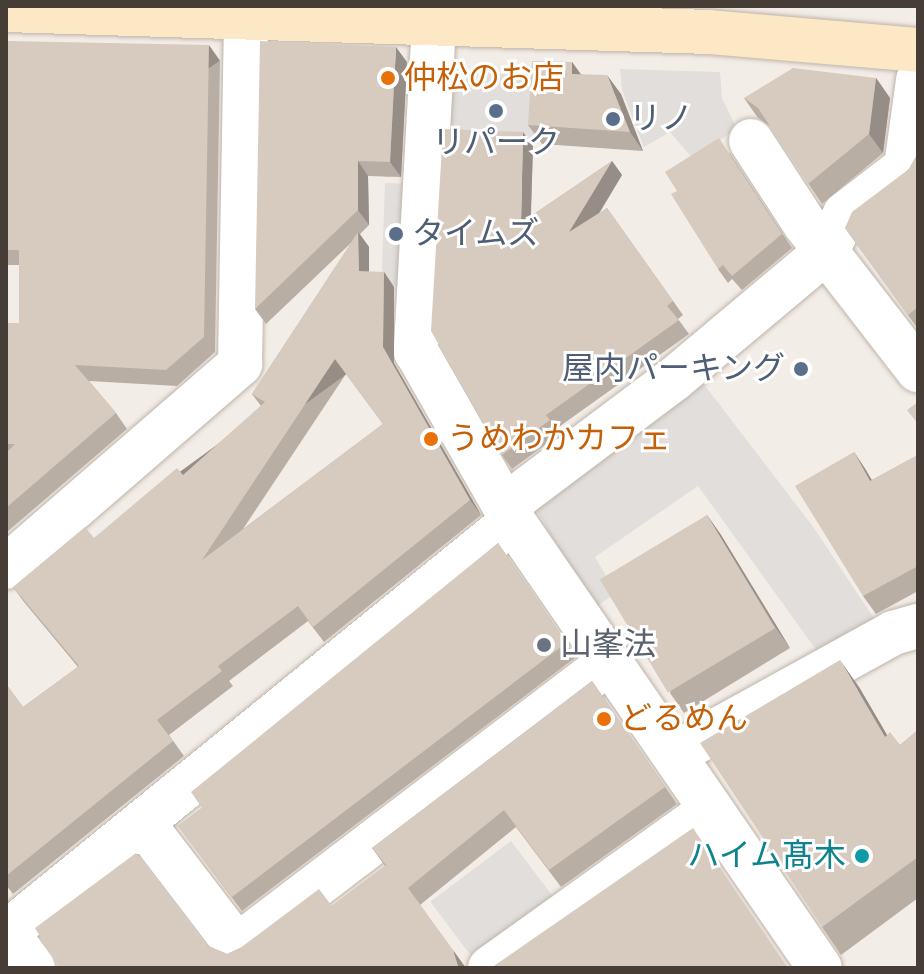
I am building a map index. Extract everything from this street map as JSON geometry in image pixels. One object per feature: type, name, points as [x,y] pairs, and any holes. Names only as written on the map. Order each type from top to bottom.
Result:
[{"type":"street","points":[[6,10],[246,18],[435,15],[709,32],[918,50]]},
{"type":"street","points":[[435,15],[416,351],[509,513],[820,968]]},
{"type":"street","points":[[6,567],[240,364],[246,18]]},
{"type":"street","points":[[33,968],[6,932],[143,823],[509,513],[827,251],[845,214],[906,167],[918,80]]},
{"type":"street","points":[[751,141],[827,251],[918,370]]},
{"type":"street","points":[[674,754],[893,633],[918,626]]},
{"type":"street","points":[[143,823],[237,946],[609,663]]},
{"type":"street","points":[[490,968],[711,810]]},
{"type":"shaded area","points":[[620,69],[720,72],[722,98],[737,129],[692,158],[670,132],[644,147],[622,90]]},
{"type":"shaded area","name":"リパーク","points":[[464,72],[543,75],[538,144],[449,137],[453,84]]},
{"type":"shaded area","name":"タイムズ","points":[[385,183],[412,184],[408,286],[381,285]]},
{"type":"shaded area","points":[[703,383],[814,528],[879,626],[825,662],[698,486],[595,557],[616,593],[594,608],[534,506]]},
{"type":"shaded area","points":[[511,841],[559,904],[478,965],[430,902]]},
{"type":"building","points":[[6,41],[209,45],[204,337],[166,370],[75,365],[116,413],[6,508],[6,453],[15,444],[6,444],[6,323],[19,323],[19,250],[6,250]]},
{"type":"building","points":[[260,41],[396,47],[390,162],[358,161],[358,210],[255,309]]},
{"type":"building","points":[[532,61],[572,62],[572,74],[607,75],[630,132],[528,125]]},
{"type":"building","points":[[793,68],[876,78],[869,134],[808,184],[758,108],[744,98]]},
{"type":"building","points":[[443,129],[523,132],[521,223],[612,161],[569,232],[607,208],[673,301],[667,306],[679,320],[546,415],[550,420],[502,455],[431,331]]},
{"type":"building","points":[[719,138],[782,234],[732,276],[723,265],[718,269],[671,194],[677,191],[665,172]]},
{"type":"building","points":[[918,153],[918,307],[908,315],[845,228],[852,212],[909,169]]},
{"type":"building","points":[[358,232],[359,271],[384,272],[383,347],[470,500],[313,627],[298,606],[218,666],[222,671],[157,720],[173,741],[6,876],[6,684],[23,707],[79,666],[13,587],[85,527],[94,538],[177,468],[183,475],[265,402],[252,394]],"holes":[[[335,359],[383,424],[202,560]]]},
{"type":"building","points":[[918,402],[918,424],[907,410]]},
{"type":"building","points":[[854,452],[870,481],[918,455],[918,566],[863,596],[795,486]]},
{"type":"building","points":[[707,515],[775,628],[668,693],[600,579]]},
{"type":"building","points":[[498,543],[566,643],[232,897],[178,826],[202,808],[191,792]]},
{"type":"building","points":[[840,660],[885,737],[890,732],[900,745],[918,730],[918,857],[822,927],[700,743]]},
{"type":"building","points":[[592,681],[665,787],[549,870],[504,810],[408,888],[453,950],[461,968],[59,968],[35,928],[136,853],[206,945],[227,954],[239,949],[319,889],[332,906],[386,865],[372,848]]},
{"type":"building","points":[[693,828],[788,968],[491,968]]},
{"type":"place","name":"仲松のお店","points":[[388,78]]},
{"type":"place","name":"リパーク","points":[[496,111]]},
{"type":"place","name":"リノ","points":[[613,119]]},
{"type":"place","name":"タイムズ","points":[[396,234]]},
{"type":"place","name":"屋内パーキング","points":[[801,369]]},
{"type":"place","name":"うめわかカフェ","points":[[431,439]]},
{"type":"place","name":"山峯法","points":[[544,645]]},
{"type":"place","name":"どるめん","points":[[604,719]]},
{"type":"place","name":"ハイム髙木","points":[[862,856]]}]
